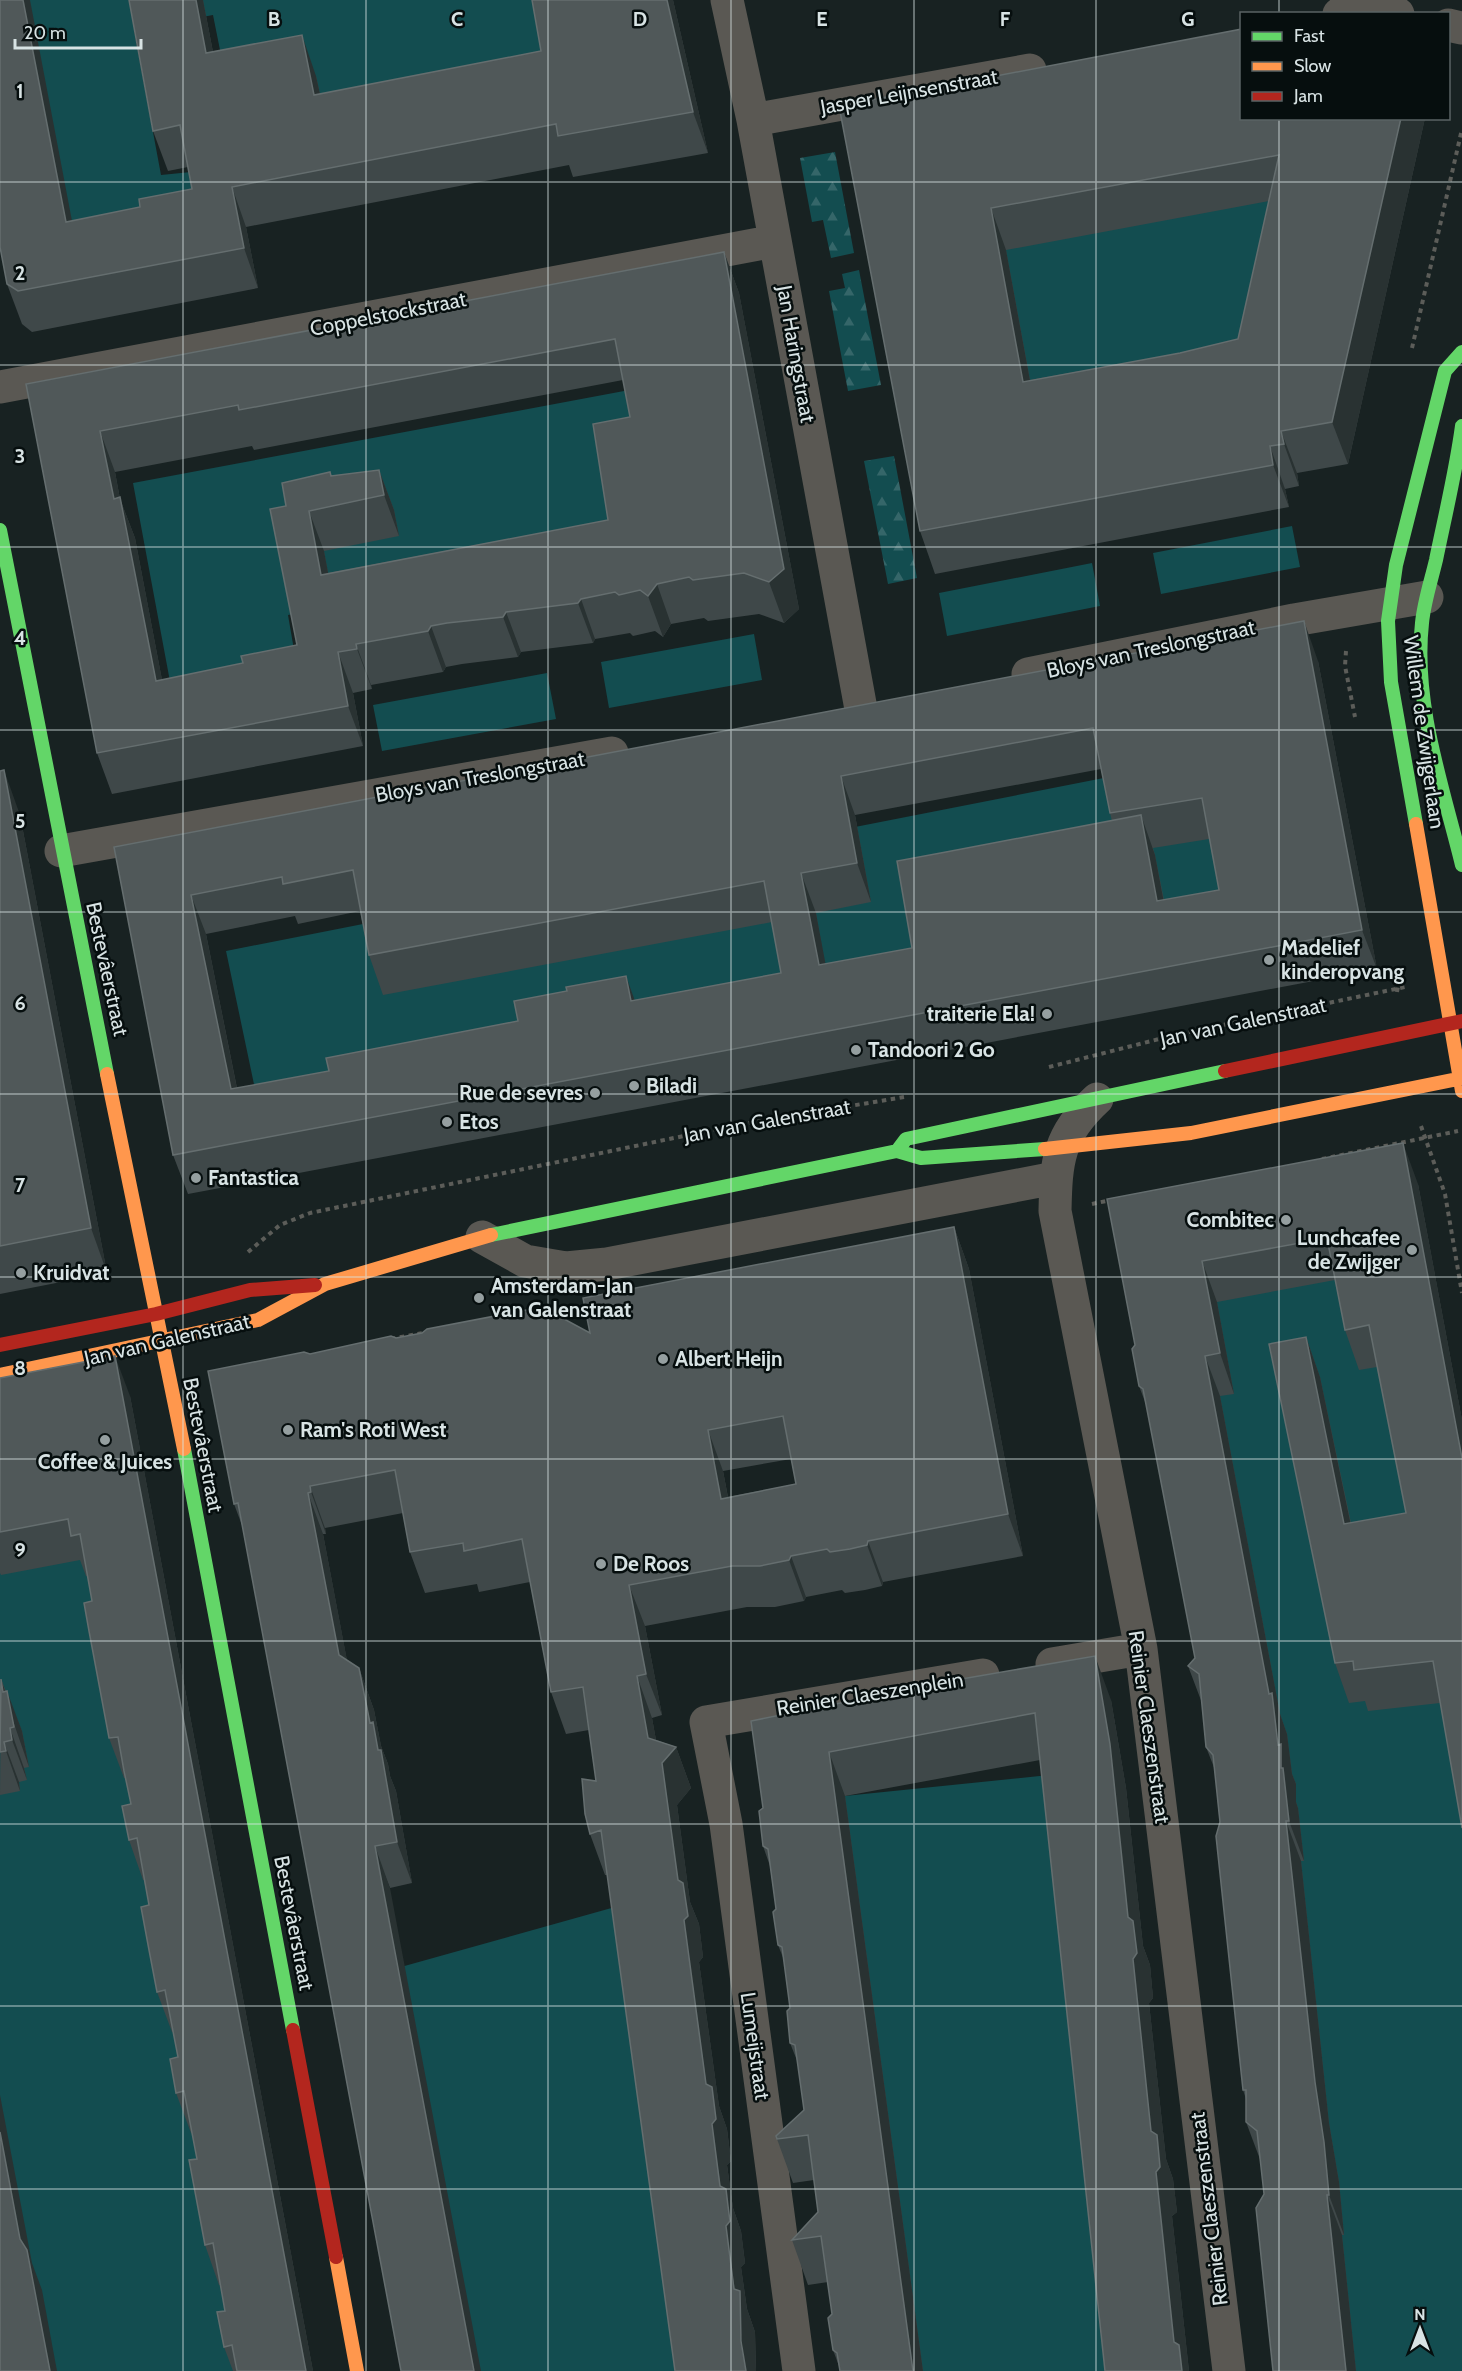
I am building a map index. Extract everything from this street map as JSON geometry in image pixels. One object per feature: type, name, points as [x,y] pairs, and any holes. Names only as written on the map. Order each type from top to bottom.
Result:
[{"type":"street","name":"Jan Haringstraat","points":[[727,0],[753,120],[861,709]]},
{"type":"street","points":[[1350,12],[1371,8],[1389,12]]},
{"type":"street","name":"Jasper Leijnsenstraat","points":[[753,120],[1055,65]]},
{"type":"street","name":"Coppelstockstraat","points":[[0,387],[775,241]]},
{"type":"street","name":"Willem de Zwijgerlaan","points":[[1461,1083],[1456,1022],[1391,682],[1388,642],[1389,605],[1412,492],[1445,371],[1462,352]]},
{"type":"street","name":"Willem de Zwijgerlaan","points":[[1462,426],[1448,510],[1427,597],[1420,645],[1422,684],[1462,865]]},
{"type":"street","name":"Bestevâerstraat","points":[[0,530],[61,851],[156,1314],[164,1342],[357,2371]]},
{"type":"street","name":"Bloys van Treslongstraat","points":[[998,681],[1294,620],[1427,597]]},
{"type":"street","points":[[826,715],[895,702]]},
{"type":"street","name":"Bloys van Treslongstraat","points":[[61,851],[641,748]]},
{"type":"street","name":"Jan van Galenstraat","points":[[897,1152],[906,1139],[1456,1022]]},
{"type":"street","name":"Jan van Galenstraat","points":[[482,1237],[525,1261],[566,1268],[607,1264],[1191,1133],[1461,1083]]},
{"type":"street","points":[[1058,1163],[1081,1114],[1097,1099]]},
{"type":"street","name":"Jan van Galenstraat","points":[[0,1375],[164,1342],[258,1320],[325,1284],[482,1237],[897,1152],[921,1158],[1058,1163]]},
{"type":"street","name":"Reinier Claeszenstraat","points":[[1058,1163],[1055,1211],[1141,1649],[1229,2371]]},
{"type":"street","name":"Jan van Galenstraat","points":[[0,1345],[156,1314],[250,1290],[325,1284]]},
{"type":"street","name":"Reinier Claeszenplein","points":[[706,1722],[1141,1649]]},
{"type":"street","name":"Lumeijstraat","points":[[706,1722],[726,1824],[799,2371]]},
{"type":"path","name":"Jan van Galenstraat","points":[[1042,1069],[1175,1035],[1396,990]]},
{"type":"path","name":"Jan van Galenstraat","points":[[240,1257],[280,1225],[310,1213],[742,1124],[906,1097]]},
{"type":"path","points":[[1462,1130],[1424,1138],[1445,1194],[1462,1293]]},
{"type":"green space","points":[[28,0],[581,0],[617,155],[240,150],[213,15],[134,30],[161,175],[191,172],[198,222],[79,270]]},
{"type":"green space","points":[[835,152],[854,253],[831,258],[823,220],[812,222],[800,158]]},
{"type":"green space","points":[[1269,153],[1279,430],[999,485],[950,210]]},
{"type":"green space","points":[[859,270],[881,385],[848,391],[829,291],[845,288],[842,274]]},
{"type":"green space","points":[[672,382],[703,536],[288,615],[299,679],[174,703],[133,483]]},
{"type":"green space","points":[[894,456],[917,578],[888,584],[864,461]]},
{"type":"green space","points":[[1292,526],[1300,567],[1161,594],[1153,553]]},
{"type":"green space","points":[[1092,563],[1100,606],[947,636],[939,593]]},
{"type":"green space","points":[[754,634],[762,680],[609,708],[601,662]]},
{"type":"green space","points":[[547,673],[556,719],[382,751],[373,705]]},
{"type":"green space","points":[[1251,749],[1282,904],[259,1108],[226,951]]},
{"type":"green space","points":[[1378,1218],[1462,1678],[1462,2371],[1346,2371],[1186,1269]]},
{"type":"green space","points":[[93,1478],[263,2371],[37,2371],[0,2188],[0,1494]]},
{"type":"green space","points":[[1049,1775],[1131,2371],[899,2371],[825,1798]]},
{"type":"green space","points":[[640,1900],[711,2371],[460,2371],[383,1972]]},
{"type":"building","points":[[0,0],[23,0],[66,222],[140,207],[139,199],[192,189],[180,125],[153,131],[129,0],[196,0],[206,53],[302,35],[314,95],[541,51],[532,0],[667,0],[693,112],[558,136],[556,124],[232,187],[244,248],[18,291],[7,284],[0,247]]},
{"type":"building","points":[[1240,29],[1240,120],[1401,120],[1332,422],[1281,431],[1284,444],[1270,446],[1273,465],[920,531],[839,106]],"holes":[[[1279,155],[1238,339],[1180,353],[1023,382],[991,208]]]},
{"type":"building","points":[[724,252],[784,569],[769,582],[744,573],[693,580],[689,577],[657,584],[648,596],[640,590],[619,595],[615,592],[581,599],[578,603],[506,612],[503,617],[447,623],[431,626],[428,631],[356,644],[357,649],[338,652],[348,706],[97,753],[26,384]],"holes":[[[615,339],[630,417],[593,424],[608,520],[321,575],[309,511],[384,495],[379,470],[331,476],[330,472],[282,483],[286,506],[270,509],[297,645],[241,656],[243,663],[156,681],[120,497],[114,499],[100,431],[238,405],[239,410]]]},
{"type":"building","points":[[1304,621],[1362,930],[173,1155],[114,847]],"holes":[[[1093,728],[1110,813],[1202,798],[1219,890],[1157,901],[1141,815],[897,861],[912,948],[819,965],[801,873],[857,863],[841,776]],[[353,870],[369,955],[764,881],[781,973],[631,1001],[626,976],[566,987],[567,991],[514,1001],[518,1021],[326,1058],[329,1071],[231,1089],[191,895],[282,877],[283,884]]]},
{"type":"building","points":[[4,770],[91,1228],[0,1246],[0,771]]},
{"type":"building","points":[[1403,1143],[1462,1458],[1462,1828],[1433,1661],[1354,1670],[1353,1661],[1335,1663],[1269,1344],[1306,1337],[1344,1524],[1406,1513],[1369,1325],[1345,1330],[1327,1238],[1202,1261],[1220,1353],[1205,1356],[1269,1694],[1272,1693],[1278,1745],[1281,1744],[1281,1768],[1283,1768],[1289,1821],[1286,1821],[1315,2082],[1324,2142],[1329,2195],[1327,2195],[1346,2371],[1273,2371],[1256,2208],[1264,2194],[1257,2131],[1246,2122],[1246,2090],[1243,2090],[1216,1836],[1220,1822],[1213,1755],[1206,1747],[1199,1674],[1188,1666],[1195,1658],[1143,1389],[1139,1386],[1132,1349],[1135,1345],[1107,1199]]},
{"type":"building","points":[[954,1227],[1008,1514],[868,1541],[867,1545],[850,1549],[830,1552],[827,1549],[791,1556],[789,1560],[760,1566],[732,1566],[629,1585],[646,1674],[637,1676],[648,1738],[676,1747],[662,1763],[678,1880],[683,1883],[688,1916],[684,1920],[706,2084],[712,2087],[716,2119],[712,2124],[720,2186],[726,2189],[730,2221],[726,2226],[734,2289],[740,2291],[741,2341],[746,2371],[675,2371],[601,1830],[590,1834],[585,1814],[582,1779],[596,1781],[583,1687],[551,1692],[522,1539],[464,1551],[463,1543],[410,1552],[395,1470],[310,1486],[311,1492],[308,1493],[339,1655],[359,1668],[370,1723],[373,1722],[378,1750],[381,1750],[397,1842],[375,1846],[474,2371],[401,2371],[238,1503],[234,1504],[208,1371],[304,1352],[310,1354],[391,1336],[396,1338],[422,1333],[427,1329],[542,1307],[590,1333],[583,1298]],"holes":[[[783,1416],[796,1484],[721,1499],[708,1430]]]},
{"type":"building","points":[[115,1356],[306,2371],[237,2371],[232,2345],[224,2347],[217,2312],[225,2311],[213,2243],[205,2245],[189,2160],[197,2159],[184,2091],[176,2093],[170,2059],[178,2057],[165,1990],[157,1992],[141,1907],[149,1905],[137,1838],[129,1840],[122,1806],[131,1804],[118,1737],[109,1738],[84,1603],[92,1601],[80,1534],[71,1536],[68,1519],[0,1532],[0,1378]]},
{"type":"building","points":[[1095,1656],[1110,1744],[1128,1917],[1133,1921],[1137,1953],[1133,1959],[1151,2131],[1157,2135],[1160,2167],[1156,2172],[1174,2342],[1179,2345],[1182,2371],[1105,2371],[1035,1713],[829,1752],[913,2371],[840,2371],[837,2353],[833,2350],[828,2318],[832,2314],[821,2236],[792,2240],[818,2212],[808,2135],[777,2139],[776,2136],[804,2110],[795,2045],[790,2043],[787,2011],[790,2008],[782,1947],[778,1945],[773,1912],[776,1909],[768,1849],[763,1846],[759,1811],[763,1808],[751,1721],[950,1681]]},
{"type":"building","points":[[1,1679],[3,1692],[7,1691],[14,1727],[10,1728],[12,1740],[4,1742],[6,1751],[0,1752]]},
{"type":"building","points":[[0,2132],[20,2239],[27,2250],[50,2371],[0,2371]]},
{"type":"traffic: fast","points":[[1416,824],[1391,682],[1388,621],[1396,565],[1445,371],[1462,352]]},
{"type":"traffic: fast","points":[[1462,426],[1457,460],[1424,607],[1420,653],[1426,715],[1462,865]]},
{"type":"traffic: fast","points":[[0,530],[107,1074]]},
{"type":"traffic: fast","points":[[897,1151],[906,1139],[1225,1071]]},
{"type":"traffic: fast","points":[[491,1235],[897,1151],[921,1158],[1045,1149]]},
{"type":"traffic: fast","points":[[184,1449],[293,2030]]},
{"type":"traffic: slow","points":[[1416,824],[1462,1091]]},
{"type":"traffic: slow","points":[[107,1074],[184,1449]]},
{"type":"traffic: slow","points":[[1045,1149],[1191,1133],[1462,1078]]},
{"type":"traffic: slow","points":[[0,1375],[258,1320],[325,1284],[491,1235]]},
{"type":"traffic: slow","points":[[336,2257],[357,2371]]},
{"type":"traffic: jam","points":[[1225,1071],[1462,1021]]},
{"type":"traffic: jam","points":[[0,1345],[156,1314],[250,1290],[315,1285]]},
{"type":"traffic: jam","points":[[293,2030],[336,2257]]},
{"type":"place","name":"Madelief kinderopvang","points":[[1269,960]]},
{"type":"place","name":"traiterie Ela!","points":[[1047,1014]]},
{"type":"place","name":"Tandoori 2 Go","points":[[856,1050]]},
{"type":"place","name":"Biladi","points":[[634,1086]]},
{"type":"place","name":"Rue de sevres","points":[[595,1093]]},
{"type":"place","name":"Etos","points":[[447,1122]]},
{"type":"place","name":"Fantastica","points":[[196,1178]]},
{"type":"place","name":"Combitec","points":[[1286,1220]]},
{"type":"place","name":"Lunchcafee de Zwijger","points":[[1412,1250]]},
{"type":"place","name":"Kruidvat","points":[[21,1273]]},
{"type":"place","name":"Amsterdam-Jan van Galenstraat","points":[[479,1298]]},
{"type":"place","name":"Albert Heijn","points":[[663,1359]]},
{"type":"place","name":"Ram's Roti West","points":[[288,1430]]},
{"type":"place","name":"Coffee & Juices","points":[[105,1440]]},
{"type":"place","name":"De Roos","points":[[601,1564]]}]
